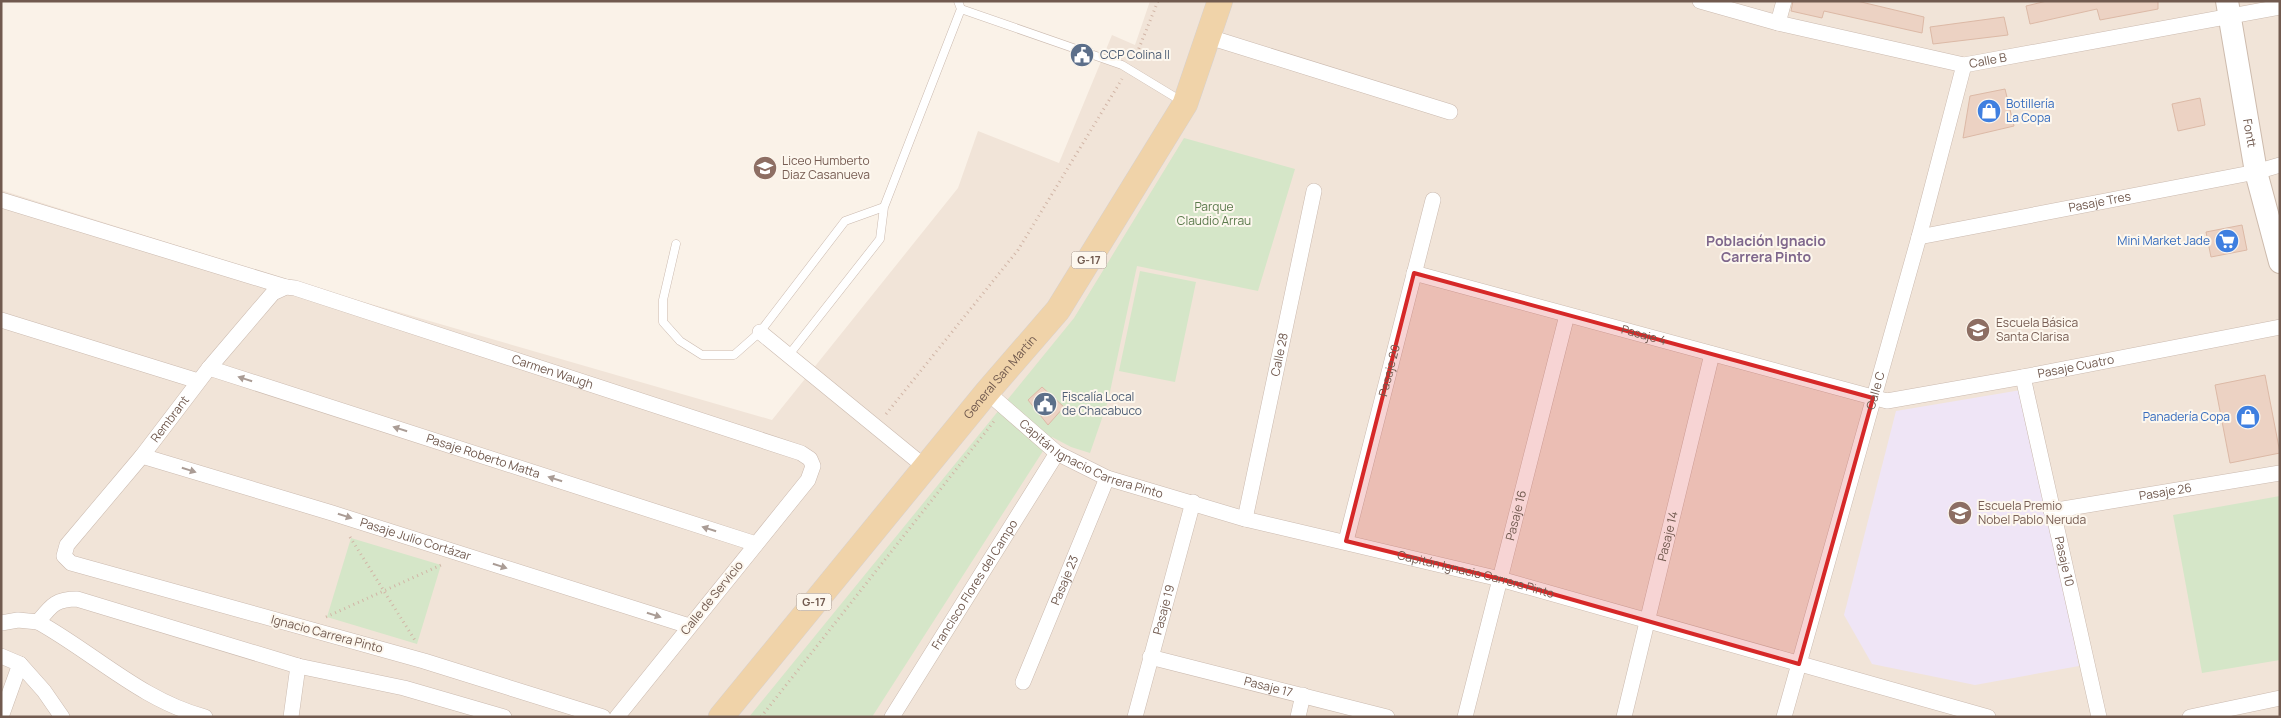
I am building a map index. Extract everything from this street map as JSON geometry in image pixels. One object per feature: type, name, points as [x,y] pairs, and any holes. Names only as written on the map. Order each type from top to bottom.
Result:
[{"type":"main road","name":"General San Martín","points":[[721,717],[986,392],[1058,310],[1185,104],[1220,1]]},
{"type":"main road","name":"Fontt","points":[[2228,9],[2256,172],[2280,262]]},
{"type":"street","name":"Calle B","points":[[1700,1],[1778,23],[1964,65],[2228,9],[2280,7]]},
{"type":"street","points":[[1778,23],[1784,1]]},
{"type":"street","points":[[1209,37],[1450,112]]},
{"type":"street","name":"Calle C","points":[[1784,717],[1919,237],[1964,65]]},
{"type":"street","name":"Pasaje Tres","points":[[1919,237],[2256,172],[2280,165]]},
{"type":"street","name":"Calle 28","points":[[1245,519],[1314,191]]},
{"type":"street","points":[[1,200],[279,290]]},
{"type":"street","name":"Pasaje 20","points":[[1346,541],[1433,200]]},
{"type":"street","name":"Pasaje 4","points":[[1414,273],[1873,398]]},
{"type":"street","name":"Carmen Waugh","points":[[279,290],[295,288],[801,453],[810,459],[814,466],[808,480]]},
{"type":"street","name":"Rembrant","points":[[67,545],[142,456],[208,368],[279,290]]},
{"type":"street","name":"Pasaje 16","points":[[1465,717],[1567,315]]},
{"type":"street","points":[[1,320],[198,382]]},
{"type":"street","name":"Pasaje Cuatro","points":[[1873,398],[1887,401],[2023,377],[2280,327]]},
{"type":"street","points":[[760,332],[925,467]]},
{"type":"street","name":"Pasaje 14","points":[[1624,717],[1712,354]]},
{"type":"street","name":"Pasaje Roberto Matta","points":[[208,368],[756,544]]},
{"type":"street","name":"Pasaje 10","points":[[2023,377],[2051,512],[2099,717]]},
{"type":"street","name":"Capitán Ignacio Carrera Pinto","points":[[986,392],[1057,453],[1107,478],[1245,519],[1346,541],[1500,579],[1988,717]]},
{"type":"street","name":"Francisco Flores del Campo","points":[[892,717],[1057,453]]},
{"type":"street","name":"Pasaje Julio Cortázar","points":[[142,456],[332,512],[689,626]]},
{"type":"street","name":"Pasaje 26","points":[[2051,512],[2280,473]]},
{"type":"street","name":"Pasaje 23","points":[[1022,682],[1107,478]]},
{"type":"street","name":"Calle de Servicio","points":[[617,717],[808,480]]},
{"type":"street","name":"Pasaje 19","points":[[1135,717],[1193,502]]},
{"type":"street","name":"Ignacio Carrera Pinto","points":[[67,545],[64,556],[71,563],[424,661],[603,717]]},
{"type":"street","points":[[38,622],[51,604],[77,599],[298,666],[404,688],[504,717]]},
{"type":"street","points":[[1,622],[18,620],[38,622],[68,638],[128,682],[168,704],[205,717]]},
{"type":"street","points":[[1,656],[20,664],[44,691],[62,717]]},
{"type":"street","name":"Pasaje 17","points":[[1150,657],[1387,717]]},
{"type":"street","points":[[1,717],[20,664]]},
{"type":"street","points":[[291,717],[298,666]]},
{"type":"street","points":[[1298,717],[1303,695]]},
{"type":"street","points":[[2190,717],[2280,698]]},
{"type":"lane","points":[[788,356],[880,239],[884,207],[961,10],[958,1]]},
{"type":"lane","points":[[961,10],[1122,65],[1185,104]]},
{"type":"lane","points":[[676,244],[663,300],[663,322],[680,341],[702,354],[734,355],[760,332],[845,220],[884,207]]},
{"type":"path","points":[[1134,59],[1158,1]]},
{"type":"path","points":[[875,427],[1018,250],[1124,76]]},
{"type":"path","points":[[761,717],[1005,408]]},
{"type":"path","points":[[332,512],[417,644],[424,661]]},
{"type":"path","points":[[308,629],[327,616],[468,556]]},
{"type":"highlighted area","points":[[1414,273],[1873,398],[1799,664],[1500,579],[1346,541]]},
{"type":"shaded area","points":[[1150,1],[2280,1],[2280,717],[1,717],[1,190],[274,276],[772,420],[958,188],[978,131],[1059,163],[1112,35],[1135,45]]},
{"type":"shaded area","name":"Escuela Premio Nobel Pablo Neruda","points":[[2027,389],[2079,666],[1975,685],[1872,664],[1844,615],[1896,411]]},
{"type":"green space","name":"Parque Claudio Arrau","points":[[1184,138],[1295,169],[1258,291],[1137,266],[1108,401],[1090,453],[1071,447],[1052,437],[872,717],[749,717],[1074,318]]},
{"type":"green space","points":[[1140,271],[1196,282],[1175,382],[1119,371]]},
{"type":"green space","points":[[2280,496],[2280,660],[2202,673],[2173,515]]},
{"type":"green space","points":[[351,538],[441,565],[417,644],[327,617]]},
{"type":"building","points":[[1793,1],[1857,1],[1924,17],[1922,33],[1824,11],[1822,18],[1791,11]]},
{"type":"building","points":[[2047,1],[2158,1],[2158,9],[2100,20],[2097,9],[2030,24],[2026,6]]},
{"type":"building","points":[[2004,17],[2008,35],[1933,44],[1930,27]]},
{"type":"building","name":"Botillería La Copa","points":[[2005,89],[2014,126],[1963,138],[1970,96]]},
{"type":"building","points":[[2200,98],[2205,125],[2178,131],[2172,104]]},
{"type":"building","name":"Mini Market Jade","points":[[2242,225],[2247,250],[2211,257],[2206,232]]},
{"type":"building","name":"Panadería Copa","points":[[2265,375],[2280,453],[2230,463],[2215,385]]},
{"type":"building","name":"Fiscalía Local de Chacabuco","points":[[1042,387],[1064,407],[1048,425],[1028,400]]},
{"type":"place","name":"CCP Colina II","points":[[1082,55]]},
{"type":"place","name":"Botillería La Copa","points":[[1989,111]]},
{"type":"place","name":"Liceo Humberto Diaz Casanueva","points":[[765,168]]},
{"type":"place","name":"Mini Market Jade","points":[[2227,241]]},
{"type":"place","name":"Escuela Básica Santa Clarisa","points":[[1978,330]]},
{"type":"place","name":"Fiscalía Local de Chacabuco","points":[[1045,404]]},
{"type":"place","name":"Panadería Copa","points":[[2248,417]]},
{"type":"place","name":"Escuela Premio Nobel Pablo Neruda","points":[[1960,513]]},
{"type":"district","name":"Población Ignacio Carrera Pinto","points":[[1766,250]]}]
